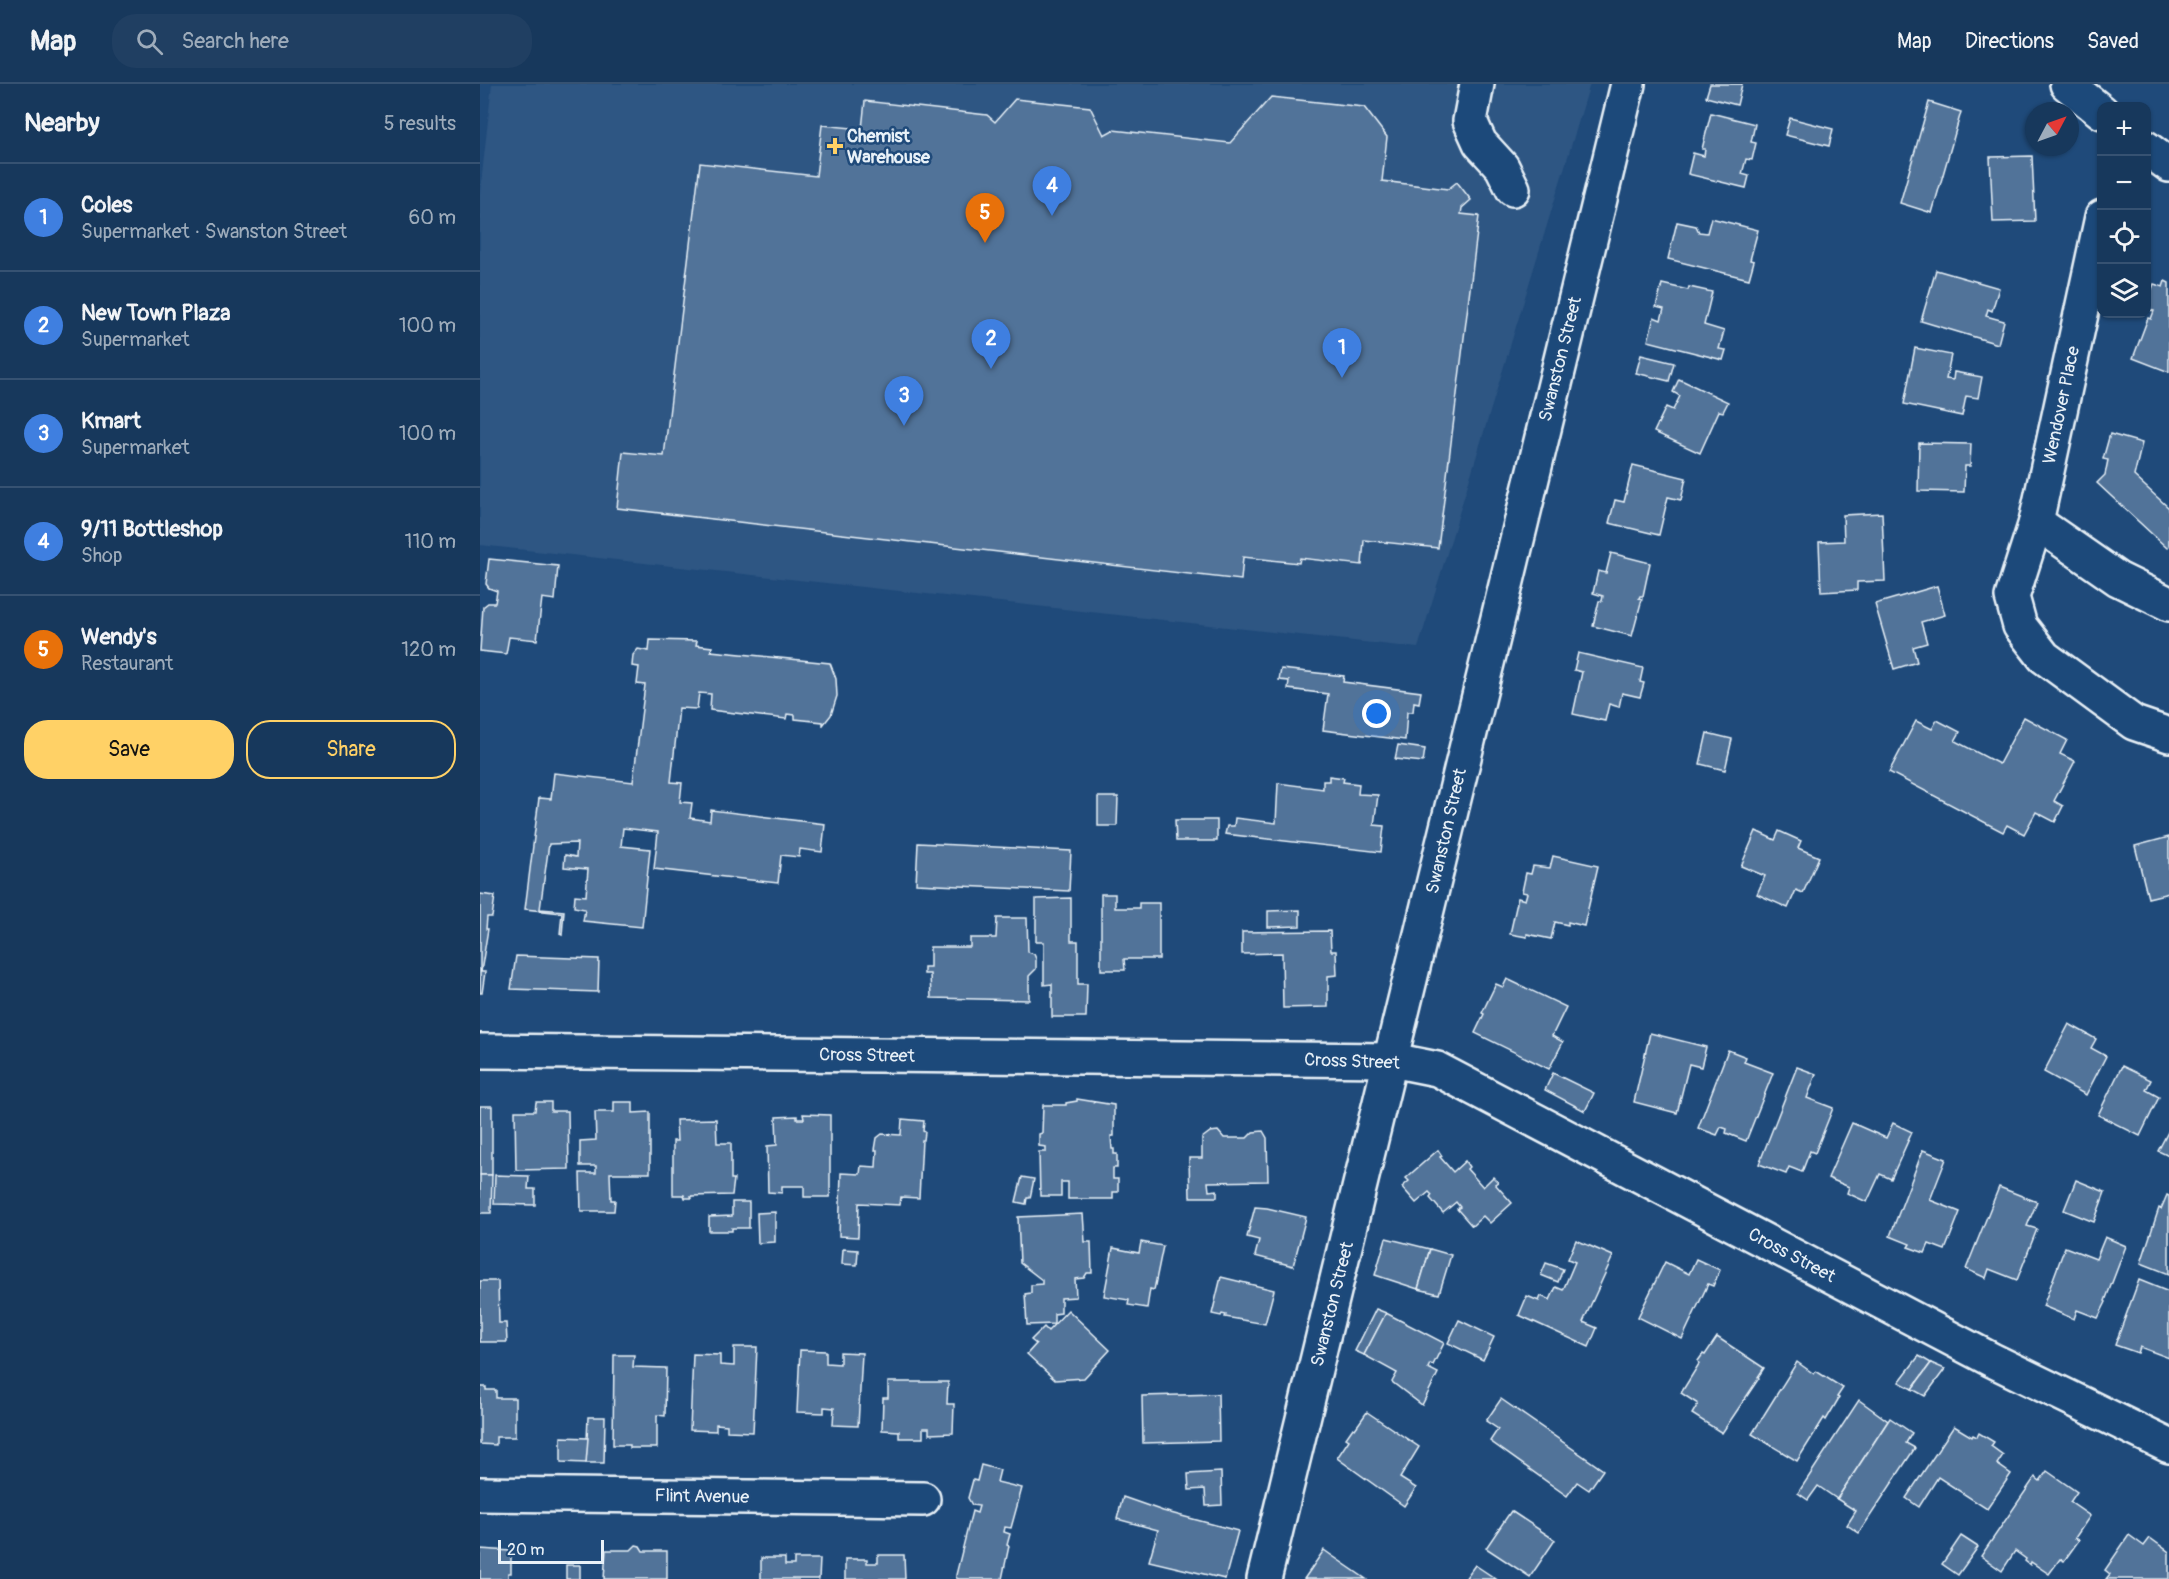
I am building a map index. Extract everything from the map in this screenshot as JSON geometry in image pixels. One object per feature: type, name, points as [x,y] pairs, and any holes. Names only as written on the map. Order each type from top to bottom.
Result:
[{"type":"street","points":[[1477,84],[1470,121],[1480,143],[1502,167],[1514,189]]},
{"type":"street","name":"Swanston Street","points":[[1264,1579],[1628,84]]},
{"type":"street","points":[[2067,84],[2097,108]]},
{"type":"street","points":[[2151,152],[2169,165]]},
{"type":"street","name":"Wendover Place","points":[[2097,240],[2036,522],[2012,597],[2020,626],[2044,657],[2134,723],[2169,735]]},
{"type":"street","points":[[2036,522],[2118,579],[2169,604]]},
{"type":"street","name":"Cross Street","points":[[480,1051],[1392,1060],[1437,1069],[1982,1354],[2169,1446]]},
{"type":"street","name":"Flint Avenue","points":[[480,1494],[923,1499]]},
{"type":"shaded area","points":[[492,84],[1590,84],[1418,648],[480,545],[480,193]]},
{"type":"building","points":[[1710,84],[1742,84],[1737,105],[1706,97]]},
{"type":"building","points":[[1271,97],[1364,107],[1387,137],[1382,181],[1448,189],[1457,182],[1471,200],[1462,208],[1461,214],[1479,216],[1438,548],[1364,540],[1362,565],[1300,558],[1299,563],[1243,557],[1241,580],[617,508],[623,452],[664,456],[700,163],[816,176],[822,125],[862,129],[865,101],[987,115],[995,122],[1015,99],[1090,107],[1104,135],[1113,130],[1230,143]]},
{"type":"building","points":[[1929,102],[1961,112],[1932,213],[1900,203]]},
{"type":"building","points":[[1711,113],[1755,124],[1751,142],[1756,143],[1752,160],[1746,159],[1742,174],[1749,176],[1746,188],[1688,174],[1693,153],[1704,156],[1705,149],[1702,149]]},
{"type":"building","points":[[1790,118],[1833,129],[1829,146],[1785,135]]},
{"type":"building","points":[[2032,156],[2035,221],[1993,222],[1990,157]]},
{"type":"building","points":[[1711,218],[1758,230],[1750,260],[1754,261],[1749,279],[1668,259],[1677,222],[1696,226],[1699,232],[1707,233]]},
{"type":"building","points":[[1936,270],[1999,288],[1992,311],[1988,309],[1986,316],[2004,321],[1998,344],[1921,321]]},
{"type":"building","points":[[2165,281],[2169,283],[2169,372],[2133,358],[2148,318],[2151,319],[2154,311],[2151,310],[2151,291],[2154,284],[2163,287]]},
{"type":"building","points":[[1662,284],[1688,290],[1689,287],[1712,292],[1704,325],[1724,331],[1719,349],[1726,350],[1723,360],[1648,341],[1654,317],[1661,320],[1664,309],[1656,307]]},
{"type":"building","points":[[1915,348],[1951,355],[1946,379],[1953,380],[1954,372],[1982,377],[1978,398],[1966,396],[1962,416],[1904,404]]},
{"type":"building","points":[[1641,355],[1674,363],[1669,381],[1636,373]]},
{"type":"building","points":[[1679,379],[1728,402],[1723,412],[1719,411],[1700,453],[1654,432],[1666,407],[1673,410],[1680,396],[1673,392]]},
{"type":"building","points":[[2110,434],[2142,443],[2134,476],[2169,508],[2169,546],[2167,548],[2097,483],[2105,475],[2108,460],[2103,459]]},
{"type":"building","points":[[1919,443],[1971,444],[1970,466],[1965,466],[1964,492],[1918,491]]},
{"type":"building","points":[[1633,465],[1686,478],[1681,500],[1668,497],[1659,535],[1609,523],[1615,500],[1624,502]]},
{"type":"building","points":[[1882,513],[1885,581],[1857,582],[1857,590],[1821,592],[1819,542],[1844,541],[1843,515]]},
{"type":"building","points":[[1611,553],[1650,563],[1643,596],[1639,598],[1642,599],[1632,636],[1593,626],[1599,601],[1602,601],[1603,596],[1593,593],[1598,571],[1606,573]]},
{"type":"building","points":[[489,559],[558,566],[555,600],[542,598],[537,640],[509,637],[506,654],[480,651],[483,607],[488,603],[495,603],[497,591],[486,584]]},
{"type":"building","points":[[1937,586],[1945,615],[1921,622],[1927,643],[1913,647],[1917,662],[1894,669],[1875,604]]},
{"type":"building","points":[[650,640],[697,641],[696,645],[712,647],[711,651],[830,663],[836,679],[837,696],[831,715],[823,725],[823,722],[795,719],[795,715],[787,714],[786,719],[710,710],[711,694],[699,693],[697,709],[679,708],[671,782],[682,783],[680,802],[692,803],[690,818],[710,821],[711,810],[825,824],[822,852],[800,849],[799,857],[781,855],[778,883],[654,869],[658,832],[623,828],[621,846],[650,849],[642,927],[583,921],[585,909],[574,907],[575,895],[586,896],[588,869],[564,867],[565,855],[576,857],[577,843],[549,844],[540,909],[564,911],[562,935],[560,934],[562,913],[525,909],[539,798],[551,799],[554,773],[633,782],[645,685],[637,684],[639,667],[632,666],[633,655],[638,649],[649,651]]},
{"type":"building","points":[[1578,653],[1643,668],[1640,682],[1644,683],[1640,697],[1622,693],[1619,707],[1609,704],[1605,721],[1573,714],[1582,672],[1574,670]]},
{"type":"building","points":[[1281,669],[1344,676],[1343,682],[1421,692],[1419,703],[1414,702],[1413,712],[1407,712],[1405,740],[1323,730],[1328,694],[1288,689],[1289,681],[1279,680]]},
{"type":"building","points":[[2024,717],[2067,740],[2060,754],[2075,761],[2054,801],[2063,806],[2055,822],[2036,812],[2024,834],[2007,825],[2003,832],[1889,772],[1916,721],[1932,729],[1937,720],[1960,732],[1955,741],[1999,764]]},
{"type":"building","points":[[1707,733],[1732,739],[1725,770],[1700,764]]},
{"type":"building","points":[[1398,745],[1425,749],[1423,762],[1395,759]]},
{"type":"building","points":[[1329,776],[1344,778],[1343,782],[1359,784],[1358,794],[1378,795],[1374,825],[1384,826],[1381,852],[1225,834],[1227,826],[1234,826],[1235,818],[1276,823],[1278,783],[1323,789],[1323,781],[1329,781]]},
{"type":"building","points":[[1098,797],[1118,797],[1117,826],[1098,826]]},
{"type":"building","points":[[1175,820],[1217,820],[1217,841],[1176,841]]},
{"type":"building","points":[[1756,831],[1775,840],[1779,831],[1801,841],[1798,848],[1819,857],[1803,893],[1796,890],[1788,908],[1757,894],[1765,876],[1741,866]]},
{"type":"building","points":[[2169,837],[2169,893],[2148,898],[2135,846]]},
{"type":"building","points":[[918,843],[1071,851],[1069,891],[916,884]]},
{"type":"building","points":[[1553,856],[1598,866],[1584,926],[1555,922],[1551,939],[1527,934],[1527,937],[1510,934],[1518,898],[1525,900],[1527,893],[1522,892],[1526,873],[1531,874],[1533,866],[1550,868]]},
{"type":"building","points":[[480,894],[495,896],[492,917],[487,917],[486,929],[488,929],[481,972],[485,972],[482,993],[480,993]]},
{"type":"building","points":[[1101,894],[1115,894],[1115,908],[1139,908],[1139,903],[1159,903],[1159,959],[1124,959],[1125,970],[1101,970]]},
{"type":"building","points":[[1071,898],[1071,941],[1078,941],[1078,984],[1087,984],[1086,1017],[1052,1017],[1052,984],[1044,985],[1044,942],[1036,942],[1036,899]]},
{"type":"building","points":[[1300,910],[1300,926],[1268,927],[1268,911]]},
{"type":"building","points":[[997,918],[1027,918],[1028,952],[1034,954],[1036,959],[1036,969],[1029,976],[1029,1000],[931,998],[930,974],[924,974],[924,967],[930,967],[930,947],[970,947],[970,938],[996,938]]},
{"type":"building","points":[[1330,931],[1331,951],[1336,951],[1337,975],[1328,976],[1328,1007],[1283,1008],[1282,953],[1242,954],[1242,932]]},
{"type":"building","points":[[516,956],[599,959],[598,992],[511,989]]},
{"type":"building","points":[[1507,979],[1566,1007],[1552,1036],[1563,1042],[1549,1069],[1475,1033],[1496,984],[1503,987]]},
{"type":"building","points":[[2069,1024],[2096,1039],[2091,1048],[2106,1056],[2086,1095],[2044,1072]]},
{"type":"building","points":[[1650,1033],[1706,1047],[1701,1067],[1689,1064],[1677,1113],[1634,1102]]},
{"type":"building","points":[[1728,1050],[1746,1057],[1744,1062],[1773,1073],[1746,1141],[1726,1133],[1727,1129],[1721,1127],[1717,1135],[1698,1128]]},
{"type":"building","points":[[2122,1066],[2151,1080],[2146,1090],[2159,1097],[2140,1136],[2098,1115]]},
{"type":"building","points":[[1797,1067],[1816,1074],[1807,1098],[1833,1108],[1815,1153],[1810,1151],[1802,1172],[1789,1167],[1786,1174],[1759,1164]]},
{"type":"building","points":[[1553,1073],[1594,1093],[1585,1111],[1545,1090]]},
{"type":"building","points":[[1077,1099],[1114,1105],[1114,1136],[1111,1136],[1112,1149],[1114,1149],[1114,1154],[1117,1154],[1117,1168],[1113,1168],[1113,1179],[1118,1179],[1118,1192],[1113,1192],[1113,1199],[1068,1199],[1068,1182],[1061,1182],[1061,1196],[1040,1196],[1039,1152],[1046,1152],[1046,1147],[1039,1146],[1043,1105],[1066,1105]]},
{"type":"building","points":[[536,1102],[551,1102],[551,1111],[568,1111],[569,1169],[516,1170],[515,1111],[535,1111]]},
{"type":"building","points":[[614,1102],[633,1102],[633,1113],[650,1112],[650,1173],[610,1173],[611,1200],[615,1200],[614,1211],[581,1211],[580,1173],[596,1173],[596,1166],[580,1166],[580,1141],[596,1140],[595,1112],[614,1112]]},
{"type":"building","points":[[480,1106],[492,1106],[492,1175],[480,1175]]},
{"type":"building","points":[[803,1114],[830,1115],[830,1197],[804,1197],[804,1186],[782,1186],[782,1193],[768,1192],[767,1146],[777,1145],[776,1117],[797,1116],[797,1119],[804,1119]]},
{"type":"building","points":[[716,1119],[717,1143],[731,1143],[731,1179],[734,1179],[732,1195],[685,1198],[684,1195],[673,1195],[673,1141],[677,1141],[676,1120]]},
{"type":"building","points":[[902,1119],[924,1121],[919,1198],[901,1197],[900,1205],[859,1203],[858,1237],[839,1236],[841,1173],[860,1174],[861,1166],[876,1167],[877,1138],[882,1134],[901,1135]]},
{"type":"building","points":[[1852,1123],[1886,1138],[1893,1123],[1912,1132],[1891,1179],[1880,1174],[1867,1202],[1847,1193],[1849,1187],[1828,1178]]},
{"type":"building","points":[[2169,1130],[2169,1156],[2158,1151]]},
{"type":"building","points":[[1218,1131],[1224,1138],[1247,1138],[1253,1132],[1263,1131],[1267,1138],[1268,1181],[1208,1182],[1209,1191],[1217,1190],[1217,1197],[1190,1197],[1189,1158],[1202,1158],[1202,1138],[1210,1132]]},
{"type":"building","points":[[1438,1150],[1442,1156],[1440,1157],[1453,1172],[1465,1161],[1469,1167],[1467,1169],[1483,1187],[1493,1177],[1498,1182],[1495,1184],[1512,1203],[1490,1223],[1483,1216],[1472,1226],[1457,1209],[1460,1207],[1456,1202],[1443,1213],[1430,1198],[1432,1195],[1429,1192],[1416,1203],[1402,1187],[1409,1181],[1406,1178]]},
{"type":"building","points":[[1923,1150],[1946,1159],[1930,1200],[1960,1212],[1945,1250],[1929,1244],[1925,1253],[1908,1247],[1910,1244],[1890,1236]]},
{"type":"building","points":[[480,1175],[492,1175],[491,1213],[480,1213]]},
{"type":"building","points":[[495,1175],[529,1176],[528,1189],[535,1189],[535,1205],[494,1204]]},
{"type":"building","points":[[1022,1177],[1034,1179],[1030,1198],[1027,1198],[1026,1204],[1016,1202]]},
{"type":"building","points":[[2076,1180],[2105,1192],[2094,1222],[2064,1210]]},
{"type":"building","points":[[1999,1187],[2037,1202],[2027,1226],[2037,1229],[2017,1280],[1989,1269],[1986,1278],[1966,1269]]},
{"type":"building","points":[[2167,1195],[2169,1196],[2169,1274],[2141,1263],[2159,1208],[2161,1209]]},
{"type":"building","points":[[732,1202],[749,1202],[749,1228],[709,1231],[709,1217],[732,1216]]},
{"type":"building","points":[[1255,1207],[1306,1217],[1293,1266],[1255,1256],[1259,1240],[1247,1237]]},
{"type":"building","points":[[775,1212],[775,1242],[758,1243],[757,1213]]},
{"type":"building","points":[[1083,1214],[1085,1242],[1091,1242],[1092,1273],[1087,1273],[1084,1278],[1075,1279],[1076,1297],[1061,1298],[1061,1313],[1054,1314],[1054,1324],[1027,1325],[1025,1294],[1031,1293],[1031,1285],[1042,1284],[1042,1280],[1020,1263],[1018,1217]]},
{"type":"building","points":[[2105,1237],[2126,1246],[2098,1318],[2077,1310],[2074,1319],[2043,1306],[2065,1247],[2096,1259]]},
{"type":"building","points":[[1386,1238],[1430,1249],[1418,1289],[1375,1275]]},
{"type":"building","points":[[1576,1240],[1613,1256],[1583,1322],[1597,1328],[1589,1347],[1519,1315],[1527,1296],[1539,1301],[1541,1296],[1550,1300],[1556,1287],[1563,1290],[1575,1262],[1568,1259]]},
{"type":"building","points":[[1141,1242],[1163,1246],[1154,1290],[1150,1289],[1147,1308],[1128,1305],[1129,1300],[1104,1296],[1113,1248],[1139,1253]]},
{"type":"building","points":[[843,1249],[858,1250],[857,1265],[842,1264]]},
{"type":"building","points":[[1430,1249],[1451,1255],[1439,1294],[1418,1289]]},
{"type":"building","points":[[1696,1259],[1720,1270],[1713,1286],[1708,1284],[1682,1339],[1638,1317],[1665,1262],[1689,1274]]},
{"type":"building","points":[[1546,1263],[1563,1269],[1558,1282],[1541,1275]]},
{"type":"building","points":[[1221,1277],[1274,1290],[1265,1324],[1225,1317],[1226,1315],[1222,1314],[1221,1316],[1212,1314]]},
{"type":"building","points":[[2139,1280],[2169,1292],[2169,1358],[2140,1347],[2138,1353],[2115,1345]]},
{"type":"building","points":[[480,1281],[498,1281],[499,1323],[506,1323],[507,1342],[480,1342]]},
{"type":"building","points":[[1376,1309],[1386,1313],[1364,1355],[1355,1351]]},
{"type":"building","points":[[1068,1310],[1110,1350],[1084,1378],[1055,1380],[1027,1354],[1036,1344],[1031,1340],[1044,1327],[1048,1331]]},
{"type":"building","points":[[1386,1313],[1444,1343],[1433,1365],[1430,1364],[1428,1368],[1438,1373],[1422,1405],[1392,1382],[1397,1373],[1364,1355]]},
{"type":"building","points":[[1459,1320],[1494,1337],[1483,1360],[1448,1343]]},
{"type":"building","points":[[1717,1337],[1764,1368],[1722,1433],[1692,1414],[1698,1404],[1681,1393],[1699,1364],[1698,1361]]},
{"type":"building","points":[[734,1347],[757,1347],[753,1432],[727,1431],[727,1425],[716,1424],[716,1431],[690,1430],[693,1354],[720,1355],[720,1365],[734,1366]]},
{"type":"building","points":[[800,1350],[826,1351],[826,1363],[840,1364],[840,1352],[862,1353],[858,1426],[833,1425],[834,1408],[824,1407],[824,1413],[797,1412]]},
{"type":"building","points":[[614,1355],[634,1355],[633,1367],[666,1368],[665,1416],[657,1415],[657,1448],[630,1448],[630,1445],[613,1445]]},
{"type":"building","points":[[1919,1356],[1931,1363],[1912,1389],[1899,1382]]},
{"type":"building","points":[[1797,1362],[1814,1374],[1816,1371],[1843,1388],[1826,1420],[1824,1418],[1797,1461],[1752,1434]]},
{"type":"building","points":[[1931,1363],[1945,1369],[1925,1396],[1912,1389]]},
{"type":"building","points":[[888,1382],[948,1382],[947,1404],[954,1404],[953,1433],[929,1434],[929,1428],[923,1428],[923,1438],[899,1438],[899,1431],[882,1430],[883,1398],[888,1398]]},
{"type":"building","points":[[480,1387],[486,1387],[486,1390],[496,1390],[496,1398],[515,1398],[515,1437],[496,1437],[496,1445],[480,1444]]},
{"type":"building","points":[[1218,1394],[1219,1441],[1143,1443],[1142,1396]]},
{"type":"building","points":[[1501,1399],[1603,1470],[1589,1490],[1577,1482],[1567,1496],[1490,1441],[1498,1429],[1486,1421]]},
{"type":"building","points":[[1859,1400],[1888,1421],[1837,1499],[1818,1486],[1808,1500],[1798,1493]]},
{"type":"building","points":[[1367,1412],[1419,1447],[1400,1478],[1416,1488],[1404,1506],[1337,1458],[1349,1440],[1346,1438]]},
{"type":"building","points":[[588,1417],[605,1417],[604,1463],[586,1463]]},
{"type":"building","points":[[1890,1418],[1912,1433],[1906,1443],[1915,1448],[1859,1533],[1847,1525],[1856,1511],[1837,1499]]},
{"type":"building","points":[[1954,1426],[1972,1437],[1973,1435],[1977,1437],[1979,1433],[1994,1442],[1991,1446],[2003,1455],[1997,1464],[2011,1474],[1987,1509],[1938,1477],[1919,1507],[1906,1498]]},
{"type":"building","points":[[561,1437],[588,1438],[586,1463],[561,1462]]},
{"type":"building","points":[[981,1465],[1000,1470],[997,1482],[1022,1488],[1011,1528],[1005,1527],[1004,1532],[1010,1534],[1002,1579],[959,1579],[956,1575],[972,1511],[977,1513],[979,1506],[972,1505],[968,1498],[973,1480],[977,1481]]},
{"type":"building","points":[[2047,1471],[2077,1492],[2070,1502],[2090,1516],[2075,1538],[2079,1540],[2064,1561],[2060,1559],[2049,1574],[2031,1562],[2030,1565],[2015,1551],[2002,1571],[1981,1556],[2035,1477],[2040,1481]]},
{"type":"building","points":[[1221,1472],[1222,1505],[1206,1506],[1205,1489],[1189,1490],[1188,1474]]},
{"type":"building","points":[[1123,1497],[1163,1511],[1238,1531],[1225,1579],[1149,1561],[1158,1530],[1117,1519]]},
{"type":"building","points":[[1511,1511],[1555,1540],[1530,1577],[1486,1548]]},
{"type":"building","points":[[2129,1535],[2144,1546],[2150,1538],[2169,1552],[2169,1579],[2106,1579],[2110,1574],[2105,1570]]},
{"type":"building","points":[[1961,1536],[1978,1547],[1958,1575],[1942,1564]]},
{"type":"building","points":[[636,1545],[640,1546],[643,1551],[667,1551],[667,1579],[604,1579],[606,1550],[631,1550]]},
{"type":"building","points":[[480,1549],[511,1551],[511,1573],[508,1573],[508,1579],[480,1579]]},
{"type":"building","points":[[1324,1550],[1331,1555],[1366,1579],[1304,1579]]},
{"type":"building","points":[[878,1555],[904,1555],[905,1579],[845,1579],[845,1559],[867,1559],[867,1563],[878,1563]]},
{"type":"building","points":[[761,1558],[785,1558],[785,1565],[794,1565],[794,1559],[820,1559],[819,1579],[761,1579]]},
{"type":"building","points":[[566,1565],[580,1565],[580,1579],[566,1579]]},
{"type":"building","points":[[1475,1565],[1496,1579],[1465,1579]]},
{"type":"place","name":"Chemist Warehouse","points":[[835,146]]},
{"type":"place","name":"9/11 Bottleshop","points":[[1052,216]]},
{"type":"place","name":"Wendy's","points":[[985,243]]},
{"type":"place","name":"New Town Plaza","points":[[991,369]]},
{"type":"place","name":"Coles","points":[[1342,378]]},
{"type":"place","name":"Kmart","points":[[904,426]]}]
